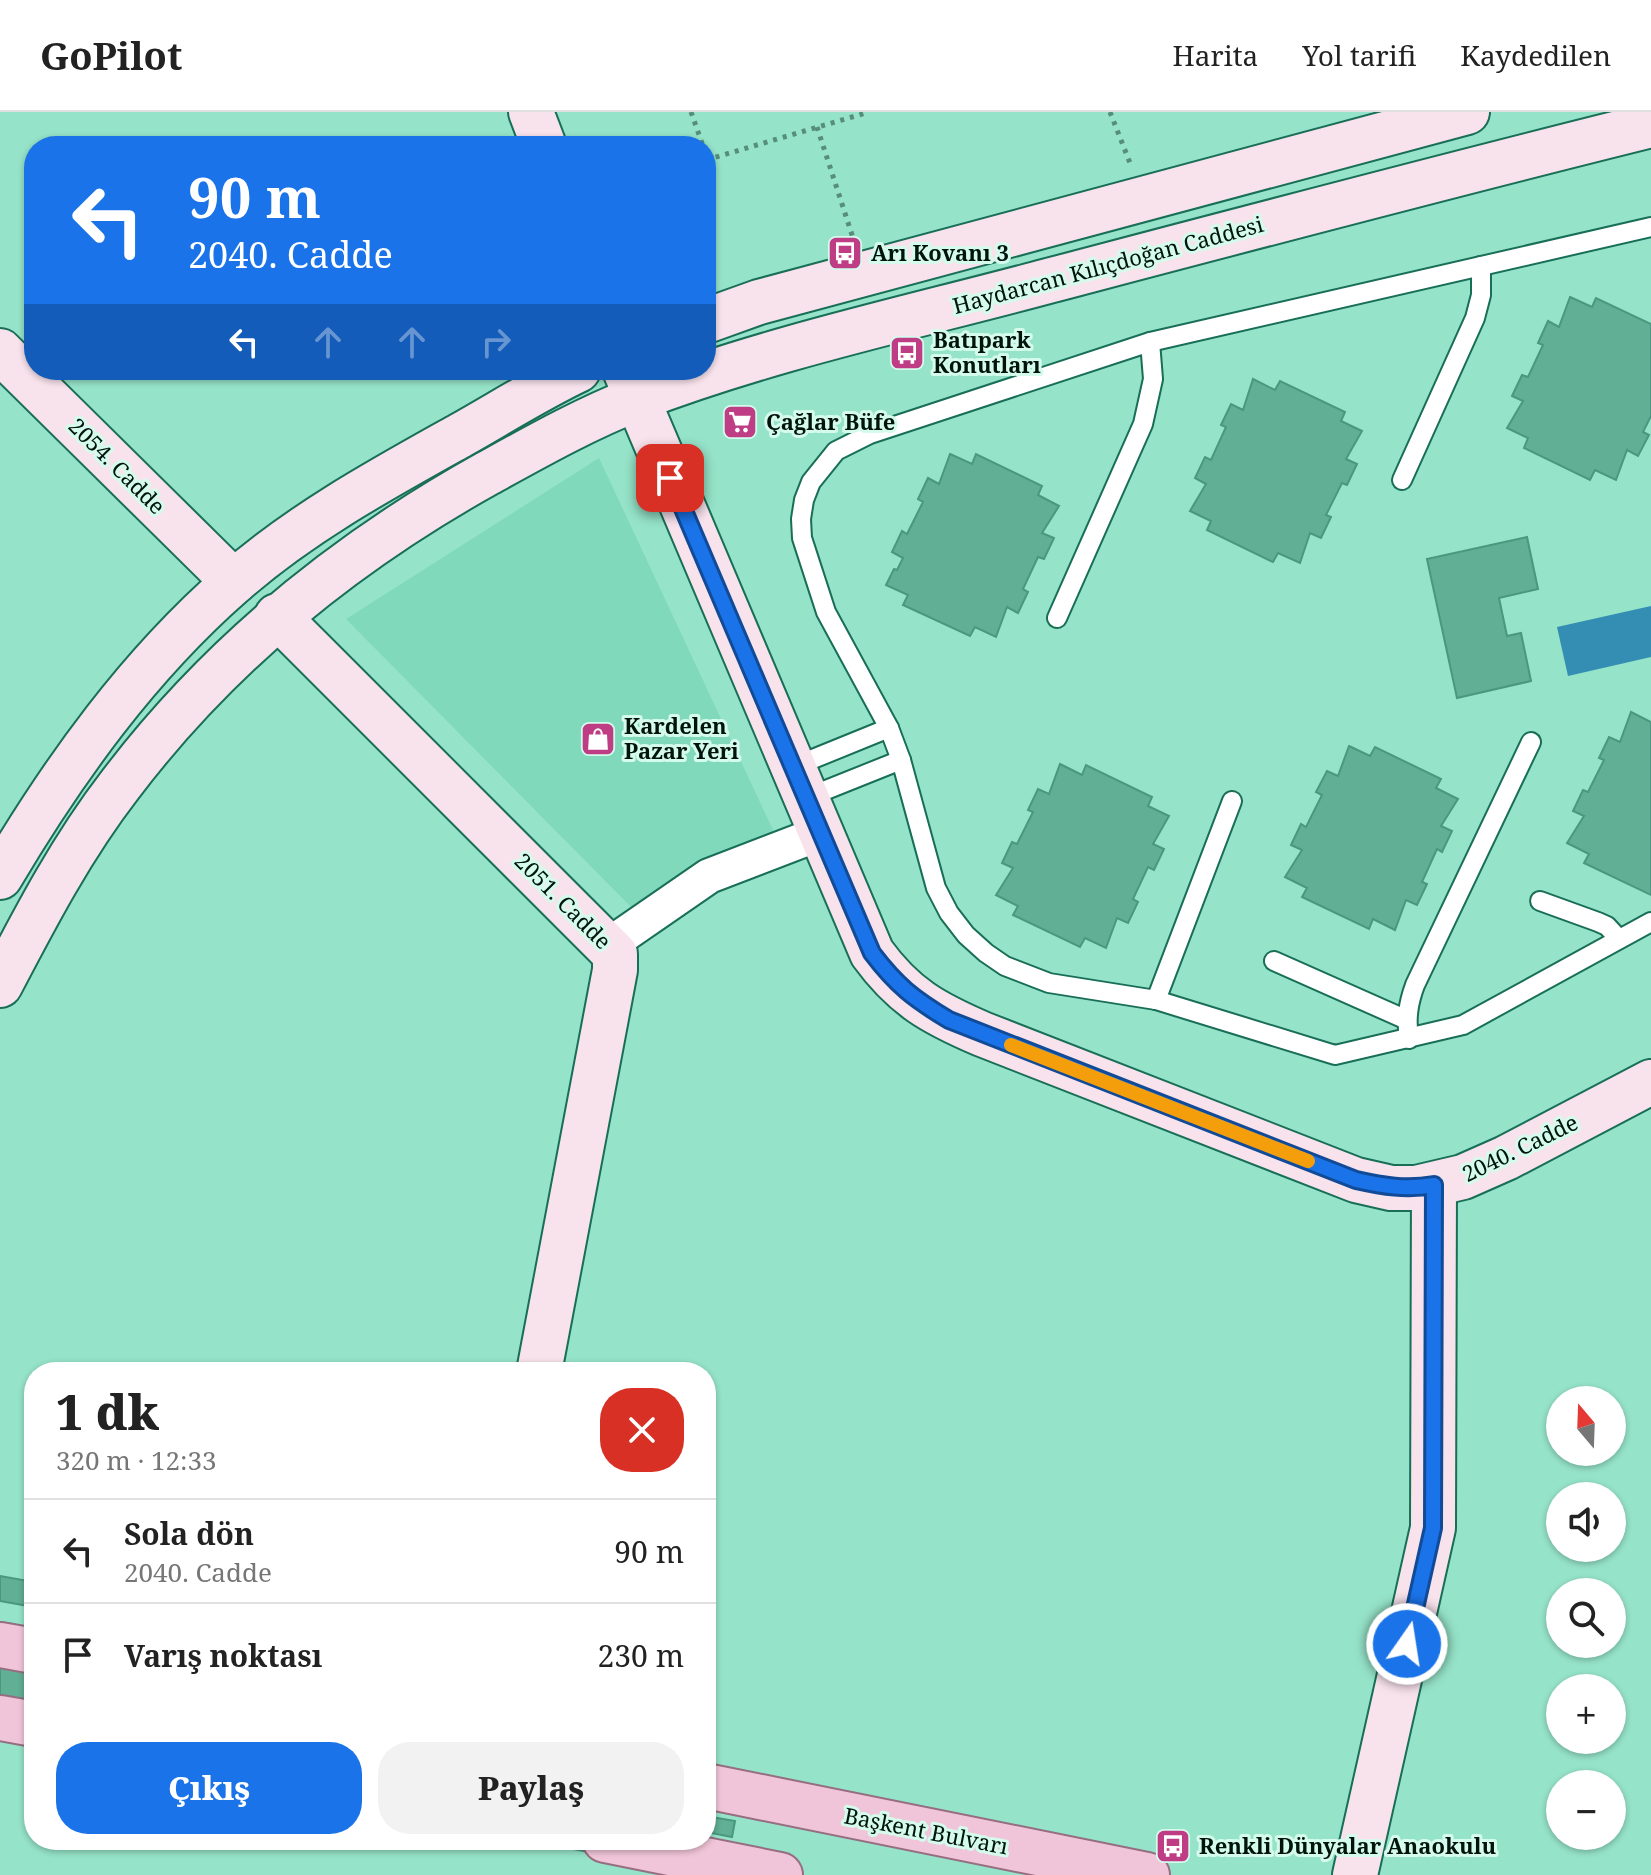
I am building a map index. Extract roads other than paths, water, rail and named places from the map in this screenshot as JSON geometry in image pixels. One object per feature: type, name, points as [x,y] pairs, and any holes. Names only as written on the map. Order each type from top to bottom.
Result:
[{"type":"main road","points":[[531,112],[540,136]]},
{"type":"main road","points":[[716,317],[759,302],[1463,112]]},
{"type":"main road","name":"Haydarcan Kılıçdoğan Caddesi","points":[[716,366],[776,353],[1651,125]]},
{"type":"main road","name":"2054. Cadde","points":[[0,351],[24,375]]},
{"type":"main road","name":"2054. Cadde","points":[[29,380],[234,582]]},
{"type":"main road","points":[[0,877],[70,767],[120,700],[179,633],[234,582],[362,489],[560,380]]},
{"type":"main road","name":"Haydarcan Kılıçdoğan Caddesi","points":[[0,985],[35,917],[119,785],[176,719],[277,616],[395,527],[538,446],[631,384]]},
{"type":"main road","name":"2040. Cadde","points":[[631,384],[872,953],[892,980],[916,1000],[949,1020],[1356,1180],[1391,1188],[1434,1185],[1506,1158],[1651,1082]]},
{"type":"main road","name":"2051. Cadde","points":[[277,616],[615,954],[615,970],[541,1362]]},
{"type":"main road","points":[[1355,1875],[1433,1528],[1434,1185]]},
{"type":"main road","points":[[0,1645],[24,1649]]},
{"type":"main road","points":[[0,1718],[24,1722]]},
{"type":"main road","name":"Başkent Bulvarı","points":[[716,1788],[1147,1875]]},
{"type":"main road","points":[[655,1850],[780,1875]]},
{"type":"street","points":[[609,945],[709,876],[807,799]]},
{"type":"lane","points":[[1651,227],[1150,342],[870,434],[836,451],[816,474],[804,500],[801,519],[802,538],[826,612],[889,728],[901,760],[936,888],[949,913],[966,935],[986,953],[1027,976],[1049,983],[1156,1000],[1335,1055],[1408,1030],[1463,1025],[1651,922]]},
{"type":"lane","points":[[1402,480],[1475,318],[1481,295],[1481,266]]},
{"type":"lane","points":[[1057,618],[1143,424],[1153,379],[1150,342]]},
{"type":"lane","points":[[807,799],[889,728]]},
{"type":"lane","points":[[1408,1030],[1409,1002],[1415,985],[1531,742]]},
{"type":"lane","points":[[807,799],[901,760]]},
{"type":"lane","points":[[1156,1000],[1232,801]]},
{"type":"lane","points":[[1540,901],[1607,926],[1619,939]]},
{"type":"lane","points":[[1274,961],[1408,1030]]},
{"type":"water","points":[[1651,606],[1651,657],[1568,676],[1557,627]]},
{"type":"place","name":"Arı Kovanı 3","points":[[845,253]]},
{"type":"place","name":"Batıpark Konutları","points":[[907,353]]},
{"type":"place","name":"Çağlar Büfe","points":[[740,422]]},
{"type":"place","name":"Kardelen Pazar Yeri","points":[[598,739]]},
{"type":"place","name":"Renkli Dünyalar Anaokulu","points":[[1173,1846]]}]
